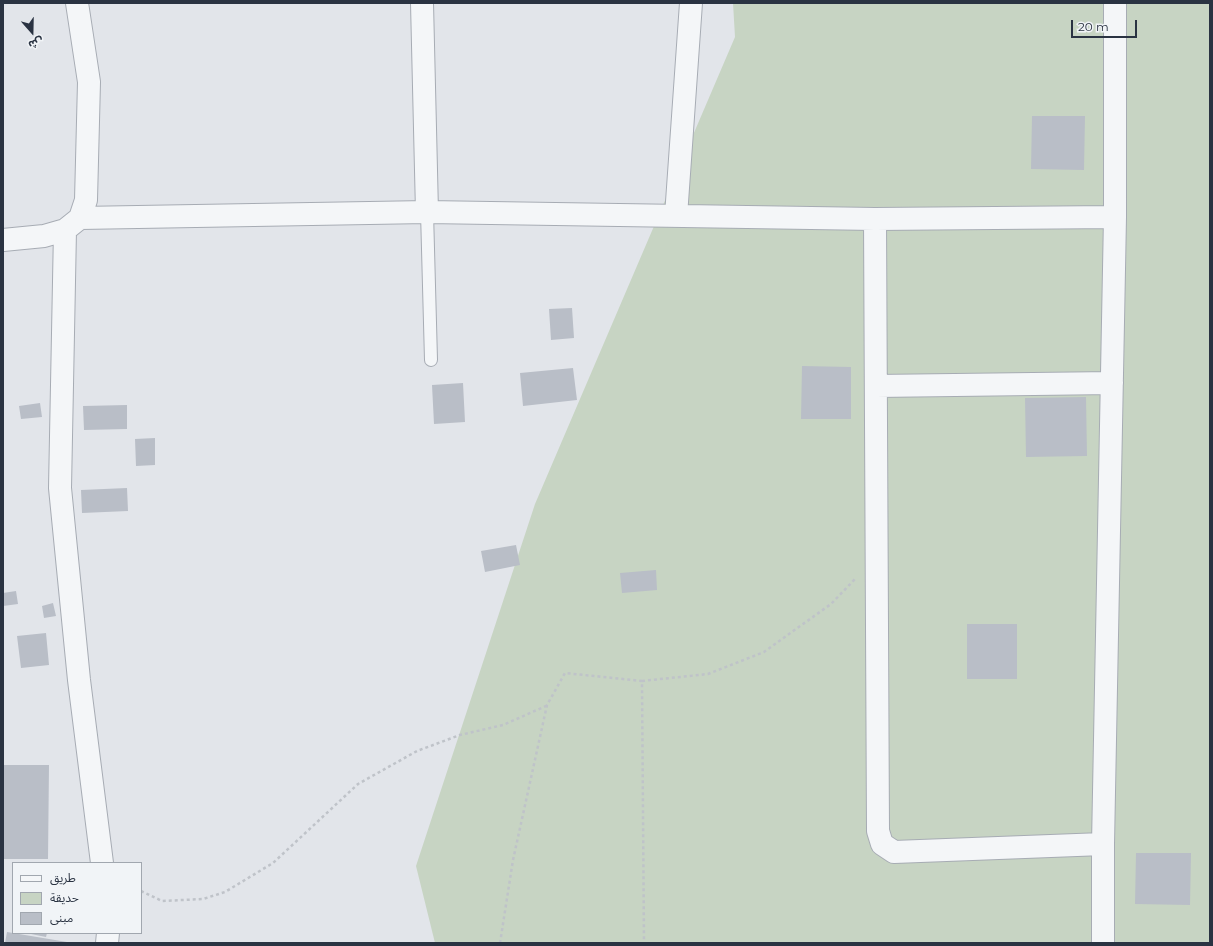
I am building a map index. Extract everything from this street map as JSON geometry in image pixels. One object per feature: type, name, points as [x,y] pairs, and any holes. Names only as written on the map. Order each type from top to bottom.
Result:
[{"type":"street","points":[[77,3],[89,82],[86,200],[73,224],[60,488],[79,680],[102,862]]},
{"type":"street","points":[[422,3],[427,212]]},
{"type":"street","points":[[676,216],[691,3]]},
{"type":"street","points":[[1103,943],[1103,844],[1115,217],[1116,3]]},
{"type":"street","points":[[3,240],[44,236],[73,224],[427,212],[875,219],[1115,217]]},
{"type":"street","points":[[875,219],[878,831],[882,844],[894,852],[1103,844]]},
{"type":"street","points":[[876,386],[1112,383]]},
{"type":"lane","points":[[427,212],[431,360]]},
{"type":"path","points":[[500,943],[513,860],[547,705],[565,673],[642,681],[708,674],[764,652],[832,604],[877,556]]},
{"type":"path","points":[[642,681],[644,943]]},
{"type":"path","points":[[142,891],[162,901],[203,899],[225,892],[273,863],[358,784],[417,751],[460,735],[503,725],[547,705]]},
{"type":"green space","points":[[733,3],[1210,3],[1210,943],[435,943],[416,866],[535,504],[735,37]]},
{"type":"building","points":[[1032,116],[1085,116],[1084,170],[1031,169]]},
{"type":"building","points":[[572,308],[574,338],[551,340],[549,309]]},
{"type":"building","points":[[802,366],[851,367],[851,419],[801,419]]},
{"type":"building","points":[[573,368],[577,400],[523,406],[520,373]]},
{"type":"building","points":[[463,383],[465,422],[434,424],[432,385]]},
{"type":"building","points":[[1086,397],[1087,456],[1026,457],[1025,398]]},
{"type":"building","points":[[40,403],[42,417],[21,419],[19,406]]},
{"type":"building","points":[[127,405],[127,429],[84,430],[83,406]]},
{"type":"building","points":[[155,438],[155,465],[136,466],[135,439]]},
{"type":"building","points":[[127,488],[128,511],[82,513],[81,490]]},
{"type":"building","points":[[516,545],[520,565],[485,572],[481,551]]},
{"type":"building","points":[[656,570],[657,590],[622,593],[620,573]]},
{"type":"building","points":[[16,591],[18,604],[3,606],[3,593]]},
{"type":"building","points":[[53,603],[56,616],[44,618],[42,606]]},
{"type":"building","points":[[967,624],[1017,624],[1017,679],[967,679]]},
{"type":"building","points":[[46,633],[49,665],[21,668],[17,636]]},
{"type":"building","points":[[3,765],[49,765],[48,859],[3,859]]},
{"type":"building","points":[[1136,853],[1191,853],[1190,905],[1135,904]]},
{"type":"building","points":[[7,932],[67,942],[66,943],[5,943]]},
{"type":"building","points":[[31,934],[47,934],[46,937]]}]
